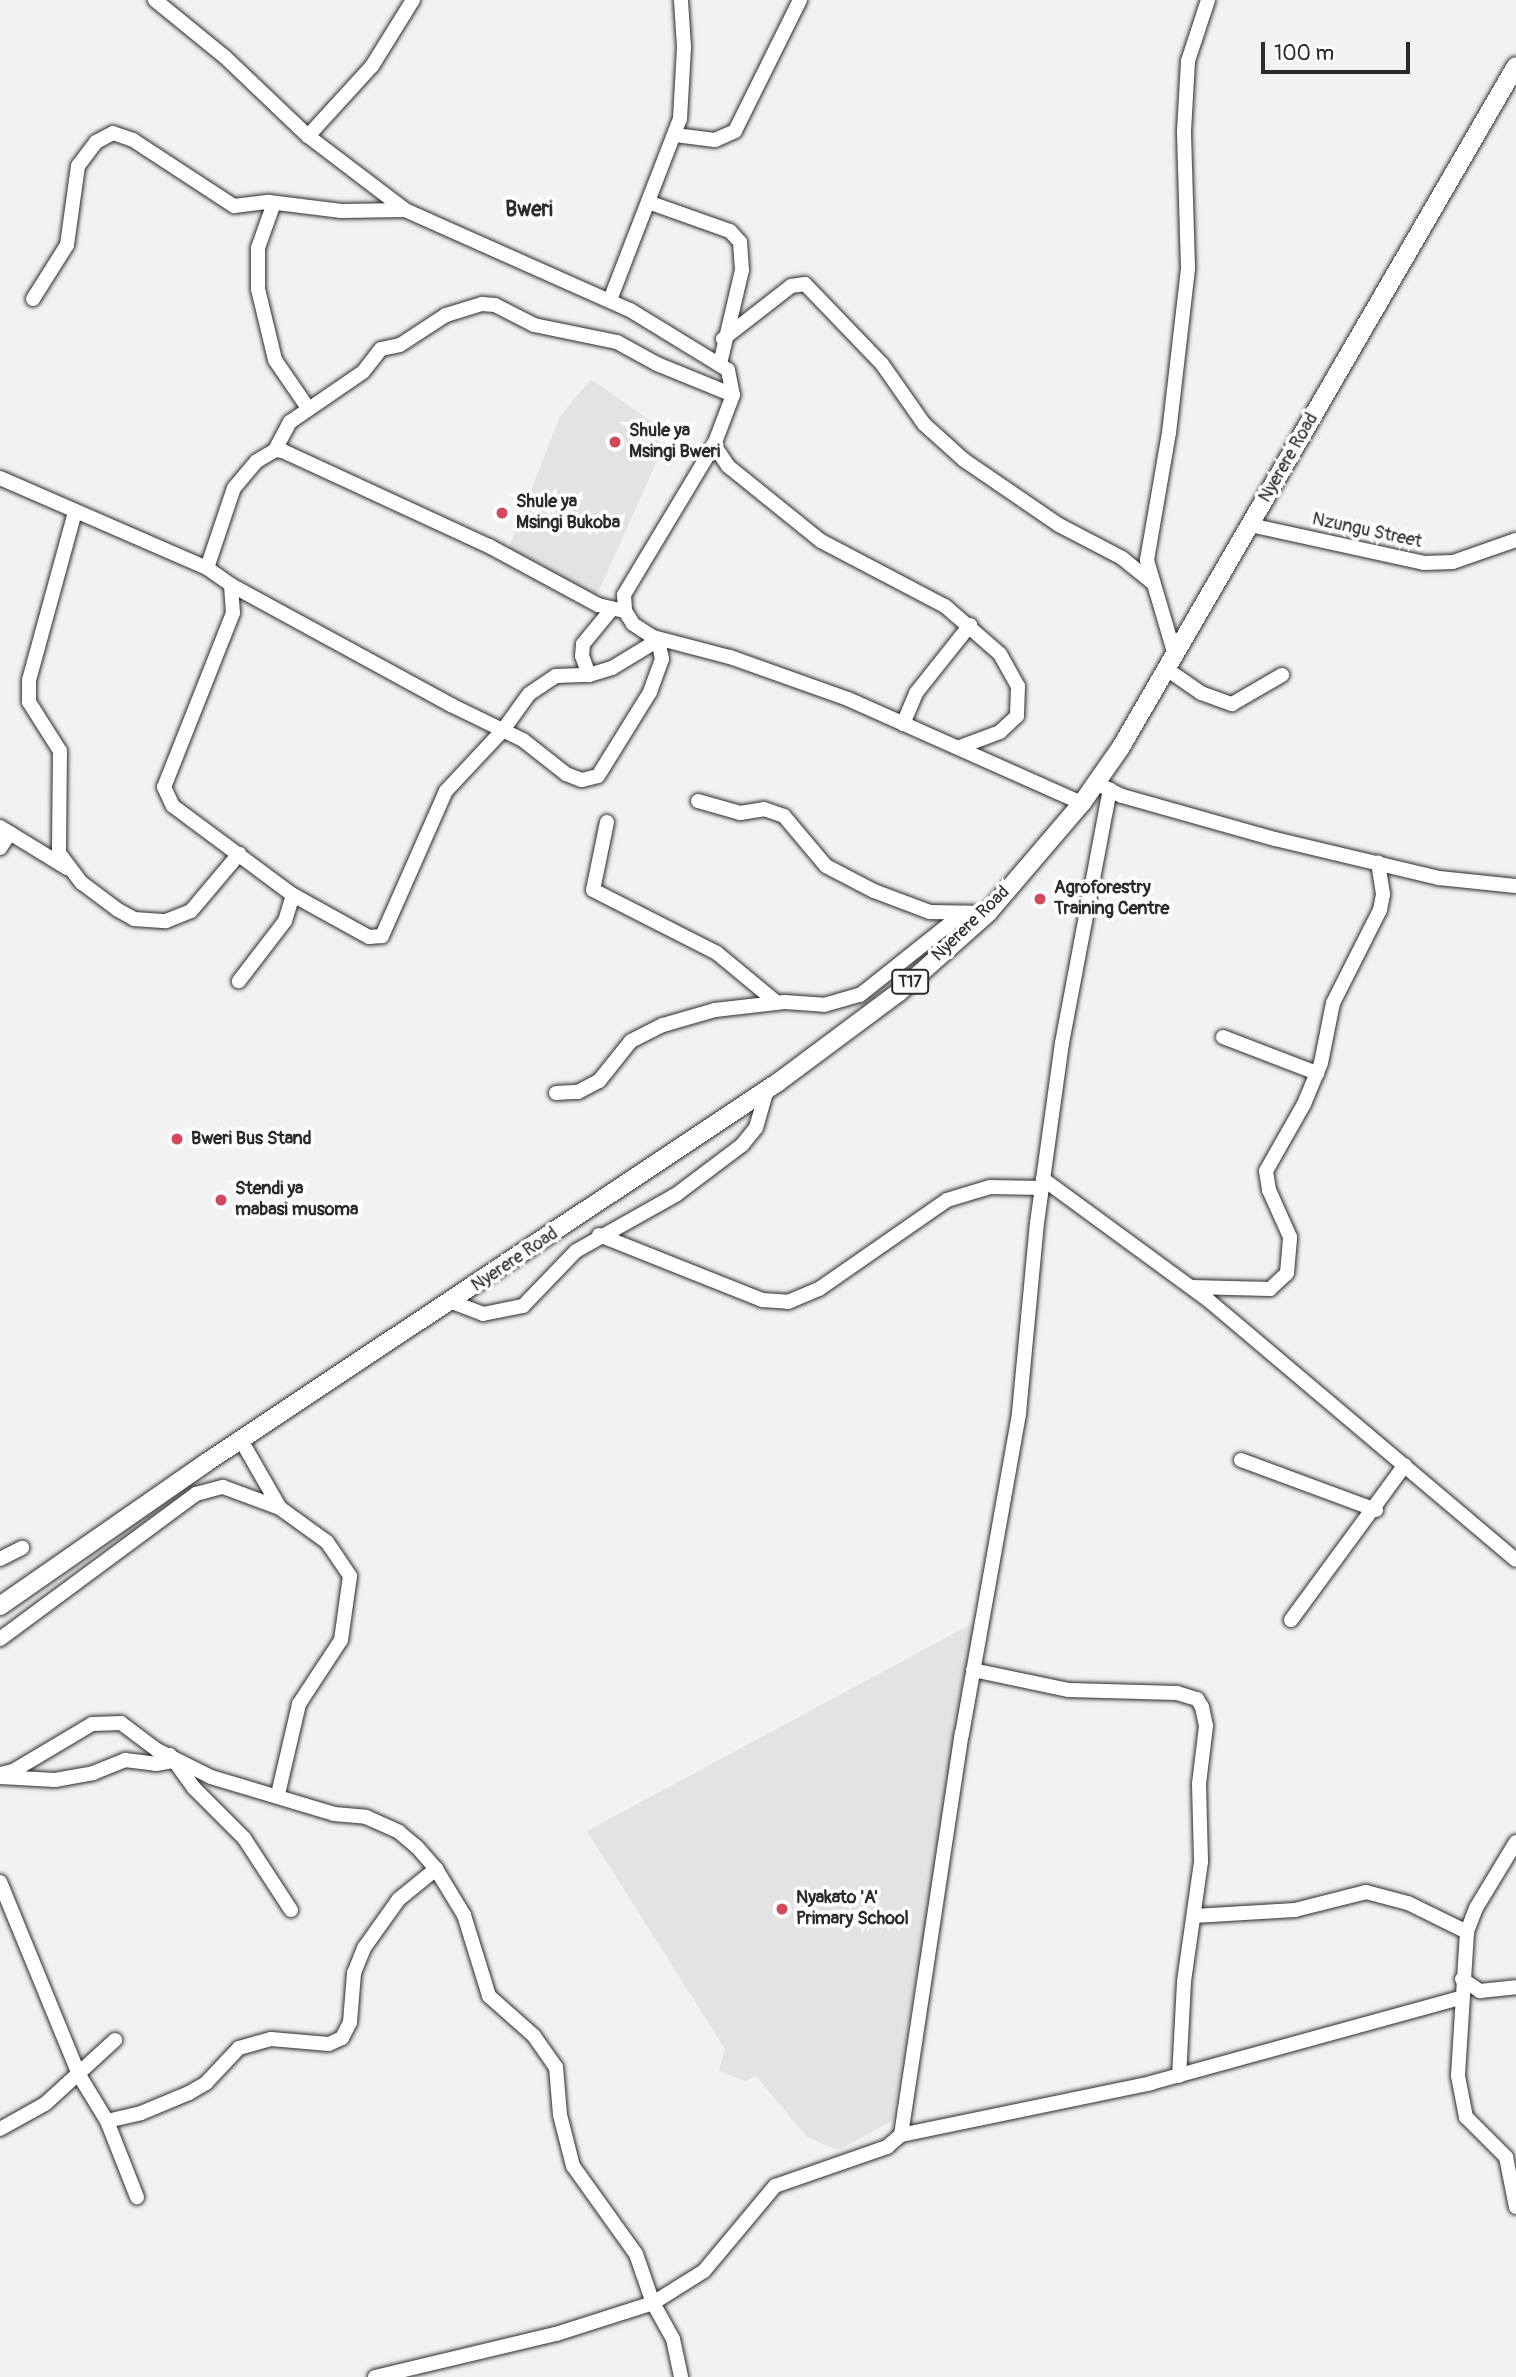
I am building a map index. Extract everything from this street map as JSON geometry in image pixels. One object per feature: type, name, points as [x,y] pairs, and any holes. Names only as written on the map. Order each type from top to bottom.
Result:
[{"type":"main road","name":"Nyerere Road","points":[[0,1606],[241,1440],[767,1090],[899,992],[988,913],[1082,803],[1103,786],[1174,652],[1250,525],[1429,210],[1516,66]]},
{"type":"street","points":[[155,0],[225,57],[308,136],[405,210],[610,300],[720,364],[731,378],[733,395],[714,445],[630,583],[618,611],[583,644],[582,656],[589,675]]},
{"type":"street","points":[[308,136],[372,65],[413,0]]},
{"type":"street","points":[[610,300],[675,135],[682,106],[681,0]]},
{"type":"street","points":[[675,135],[715,140],[735,131],[800,0]]},
{"type":"street","points":[[1174,652],[1153,584],[1149,540],[1169,433],[1188,268],[1184,131],[1188,61],[1208,0]]},
{"type":"street","points":[[33,299],[67,246],[78,166],[103,135],[122,134],[133,139],[225,204],[241,208],[274,203],[341,211],[405,210]]},
{"type":"street","points":[[648,202],[730,231],[740,242],[742,270],[723,339],[720,364]]},
{"type":"street","points":[[274,203],[258,248],[258,289],[275,360],[308,408]]},
{"type":"street","points":[[723,339],[791,286],[805,285],[882,364],[924,424],[964,460],[1059,525],[1122,558],[1153,584]]},
{"type":"street","points":[[207,568],[234,488],[251,467],[275,450],[290,422],[363,372],[381,349],[400,345],[446,314],[482,304],[495,305],[534,325],[617,342],[657,364],[733,395]]},
{"type":"street","points":[[714,445],[728,466],[821,541],[919,590],[970,625],[1012,671],[1020,700],[1017,716],[1007,727],[960,747]]},
{"type":"street","points":[[275,450],[295,454],[471,537],[618,611],[633,624],[665,642],[775,672],[960,747],[1005,773],[1082,803]]},
{"type":"street","points":[[0,478],[207,568],[230,585],[533,746],[573,778],[591,780],[615,751],[658,674],[665,642]]},
{"type":"street","points":[[68,869],[56,834],[60,751],[29,702],[29,680],[75,512]]},
{"type":"street","name":"Nzungu Street","points":[[1250,525],[1424,563],[1453,562],[1516,540]]},
{"type":"street","points":[[230,585],[233,613],[164,787],[173,806],[293,895],[369,937],[382,936],[446,790],[503,730],[542,682],[556,676],[589,675],[612,668],[665,642]]},
{"type":"street","points":[[903,724],[916,693],[970,625]]},
{"type":"street","points":[[1165,668],[1201,693],[1233,704],[1282,675]]},
{"type":"street","points":[[901,2135],[974,1670],[1019,1413],[1043,1183],[1062,1042],[1103,786],[1275,839],[1439,878],[1516,886]]},
{"type":"street","points":[[698,801],[740,813],[775,813],[789,821],[809,849],[838,874],[930,912],[988,913]]},
{"type":"street","points":[[607,822],[593,890],[717,953],[776,1002]]},
{"type":"street","points":[[0,848],[5,830],[68,869],[118,911],[134,919],[166,921],[191,911],[239,854]]},
{"type":"street","points":[[1191,1287],[1270,1289],[1287,1273],[1290,1237],[1269,1190],[1266,1171],[1317,1073],[1333,1003],[1382,902],[1378,862]]},
{"type":"street","points":[[239,981],[285,920],[293,895]]},
{"type":"street","points":[[556,1093],[578,1092],[599,1081],[631,1041],[663,1025],[715,1010],[776,1002],[824,1005],[860,995],[963,913]]},
{"type":"street","points":[[1223,1037],[1317,1073]]},
{"type":"street","points":[[452,1302],[474,1313],[513,1311],[600,1236],[677,1194],[742,1145],[756,1128],[767,1090]]},
{"type":"street","points":[[600,1236],[749,1296],[788,1302],[819,1289],[947,1199],[990,1187],[1043,1183],[1191,1287],[1516,1560]]},
{"type":"street","points":[[241,1440],[280,1508]]},
{"type":"street","points":[[1241,1460],[1376,1510]]},
{"type":"street","points":[[1291,1620],[1319,1578],[1344,1555],[1405,1465]]},
{"type":"street","points":[[0,1639],[196,1494],[223,1488],[280,1508],[327,1542],[350,1576],[341,1640],[299,1704],[278,1794]]},
{"type":"street","points":[[0,1559],[22,1548]]},
{"type":"street","points":[[974,1670],[1069,1690],[1112,1694],[1159,1691],[1197,1699],[1206,1726],[1199,1784],[1201,1862],[1184,1982],[1179,2076]]},
{"type":"street","points":[[0,1776],[106,1721],[138,1732],[172,1758],[244,1838],[291,1910]]},
{"type":"street","points":[[0,1776],[55,1780],[93,1773],[125,1760],[156,1764],[172,1758],[211,1777],[278,1794],[334,1814],[384,1823],[417,1847],[436,1869],[464,1915],[489,1996],[534,2036],[556,2067],[560,2115],[573,2166],[622,2230],[646,2275],[653,2303],[673,2339],[681,2377]]},
{"type":"street","points":[[1516,1842],[1476,1908],[1468,1931],[1460,1998],[1458,2076],[1464,2108],[1477,2132],[1506,2157],[1516,2207]]},
{"type":"street","points":[[107,2121],[190,2093],[206,2083],[239,2048],[271,2039],[328,2044],[342,2038],[350,2022],[354,1973],[364,1948],[399,1899],[436,1869]]},
{"type":"street","points":[[0,1882],[79,2076],[107,2121],[137,2197]]},
{"type":"street","points":[[1194,1916],[1295,1910],[1366,1892],[1408,1903],[1468,1931]]},
{"type":"street","points":[[1462,1979],[1480,1991],[1516,1987]]},
{"type":"street","points":[[375,2377],[556,2334],[653,2303],[704,2271],[775,2186],[887,2147],[901,2135],[1179,2076],[1402,2011],[1460,1998]]},
{"type":"street","points":[[0,2129],[45,2104],[79,2076],[115,2040]]},
{"type":"shaded area","points":[[591,379],[669,434],[597,595],[506,555],[560,416]]},
{"type":"shaded area","name":"Nyakato 'A' Primary School","points":[[977,1621],[892,2121],[838,2150],[807,2137],[756,2076],[745,2081],[719,2071],[725,2049],[587,1831]]},
{"type":"place","name":"Shule ya Msingi Bweri","points":[[615,442]]},
{"type":"place","name":"Shule ya Msingi Bukoba","points":[[502,513]]},
{"type":"place","name":"Agroforestry Training Centre","points":[[1040,899]]},
{"type":"place","name":"Bweri Bus Stand","points":[[177,1139]]},
{"type":"place","name":"Stendi ya mabasi musoma","points":[[221,1200]]},
{"type":"place","name":"Nyakato 'A' Primary School","points":[[782,1909]]},
{"type":"district","name":"Bweri","points":[[529,210]]}]
